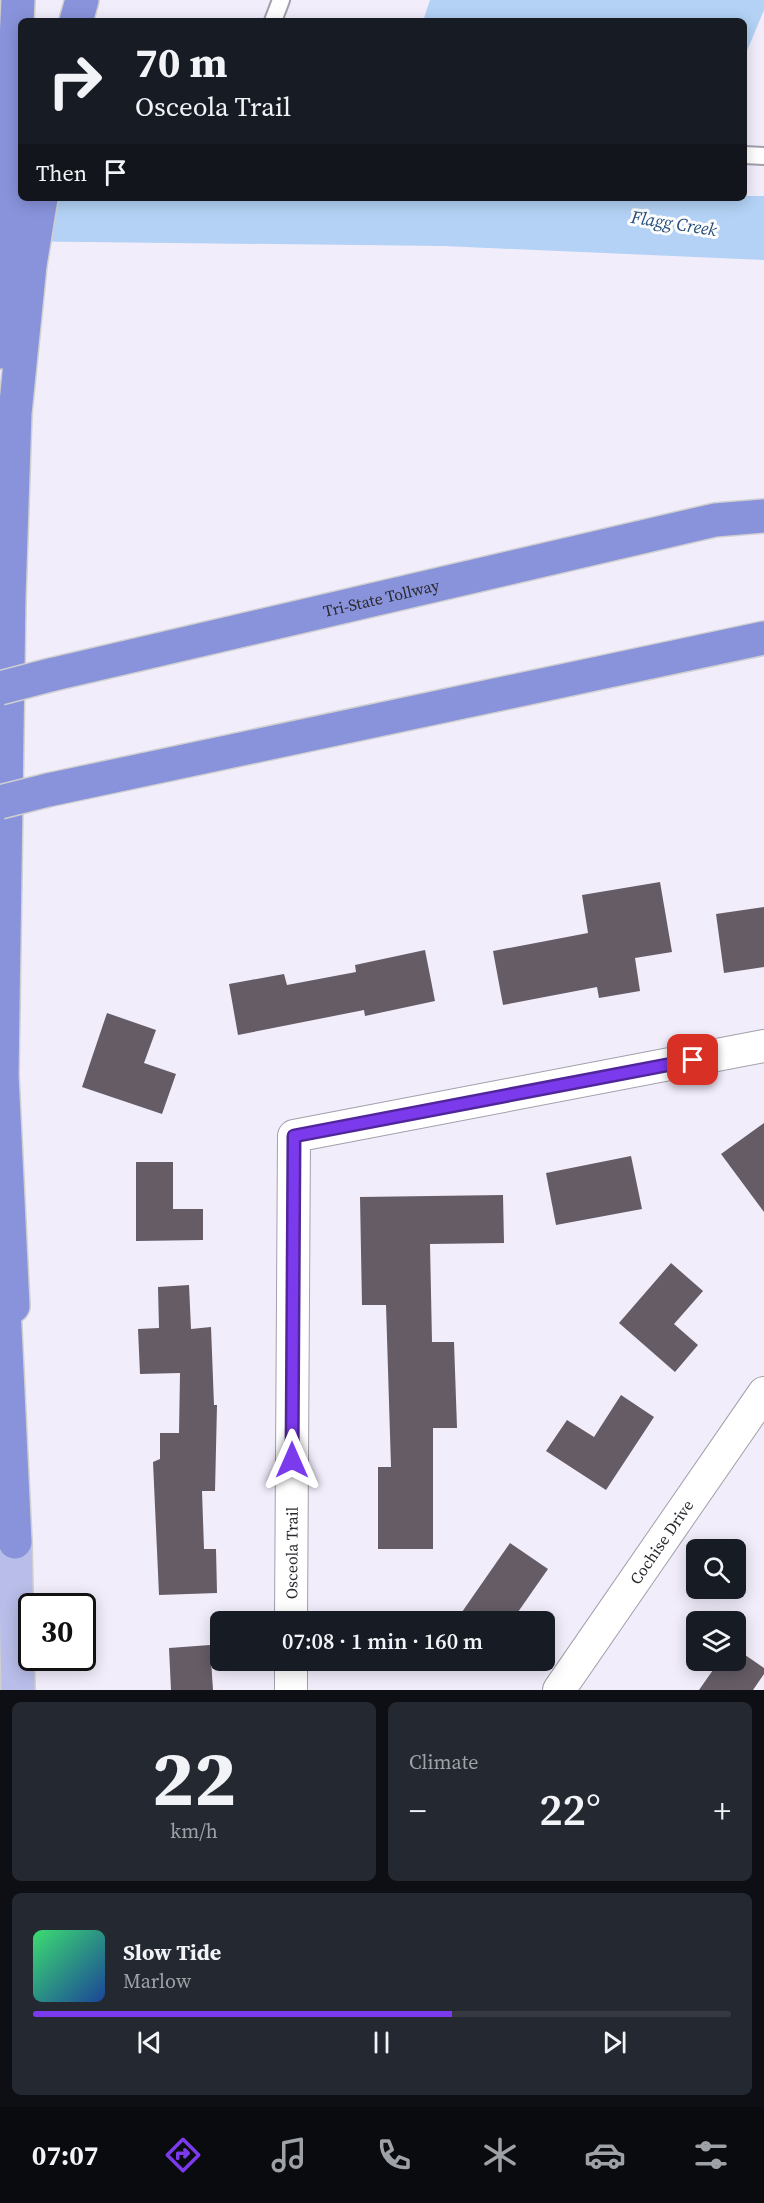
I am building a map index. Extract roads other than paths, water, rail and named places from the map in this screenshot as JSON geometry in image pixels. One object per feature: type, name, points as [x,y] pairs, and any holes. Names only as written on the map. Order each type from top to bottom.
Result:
[{"type":"highway","points":[[2,1296],[13,1306],[2,1075],[9,597],[17,265],[10,135],[18,0]]},
{"type":"highway","points":[[77,18],[82,0]]},
{"type":"highway","points":[[0,378],[17,265],[40,201]]},
{"type":"highway","name":"Tri-State Tollway","points":[[0,688],[715,520],[764,516]]},
{"type":"highway","points":[[0,802],[764,638]]},
{"type":"highway","points":[[2,1296],[7,1542]]},
{"type":"main road","points":[[7,1542],[18,1690]]},
{"type":"street","name":"Osceola Trail","points":[[291,1611],[294,1136],[764,1046]]},
{"type":"street","name":"Cochise Drive","points":[[560,1690],[764,1393]]},
{"type":"street","points":[[291,1671],[291,1690]]},
{"type":"lane","points":[[274,18],[281,0]]},
{"type":"lane","points":[[747,155],[764,156]]},
{"type":"water","points":[[430,0],[764,0],[764,10],[747,51],[747,18],[424,18]]},
{"type":"water","name":"Flagg Creek","points":[[747,196],[764,196],[764,260],[444,246],[0,241],[20,201],[747,201]]}]
